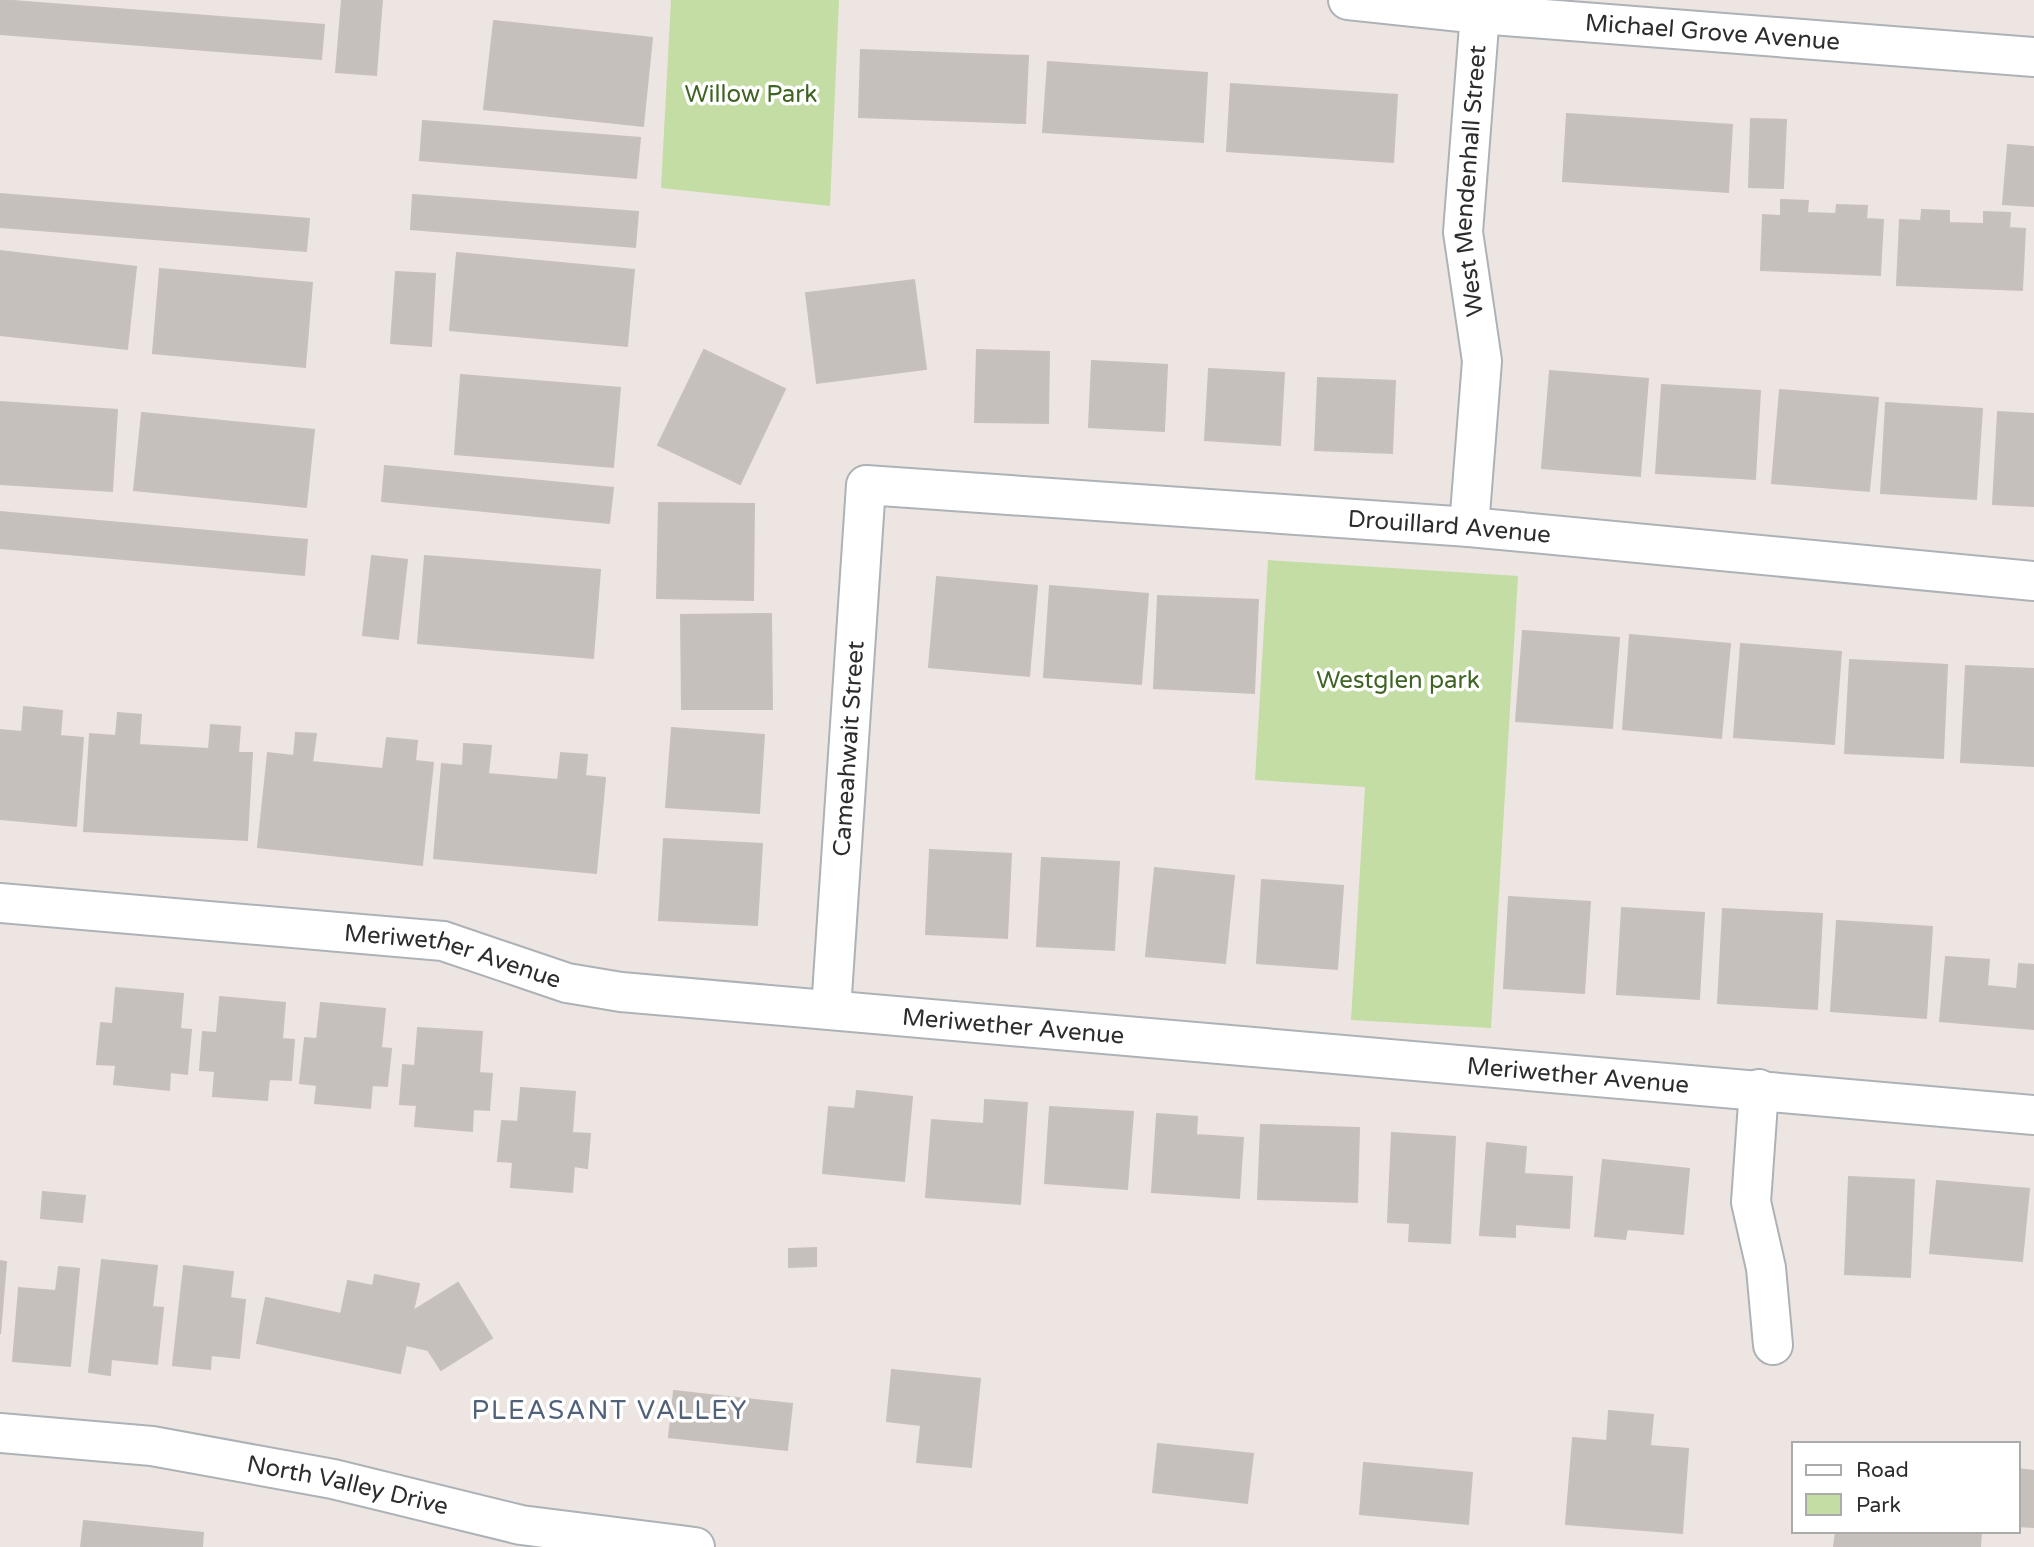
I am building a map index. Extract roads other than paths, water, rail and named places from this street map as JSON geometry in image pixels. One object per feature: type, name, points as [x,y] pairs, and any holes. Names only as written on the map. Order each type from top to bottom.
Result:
[{"type":"street","name":"Michael Grove Avenue","points":[[1348,0],[1481,7],[2034,57]]},
{"type":"street","name":"West Mendenhall Street","points":[[1469,527],[1482,361],[1463,232],[1481,7]]},
{"type":"street","name":"Drouillard Avenue","points":[[866,485],[1469,527],[2034,581]]},
{"type":"street","name":"Cameahwait Street","points":[[831,1010],[866,485]]},
{"type":"street","name":"Meriwether Avenue","points":[[0,903],[443,941],[567,983],[621,992],[2034,1115]]},
{"type":"street","points":[[1759,1090],[1751,1202],[1766,1268],[1773,1345]]},
{"type":"street","name":"North Valley Drive","points":[[0,1433],[152,1446],[332,1479],[520,1525],[695,1547]]},
{"type":"district","name":"PLEASANT VALLEY","points":[[610,1410]]},
{"type":"park label","name":"Willow Park","points":[[751,94]]},
{"type":"park label","name":"Westglen park","points":[[1398,680]]}]
